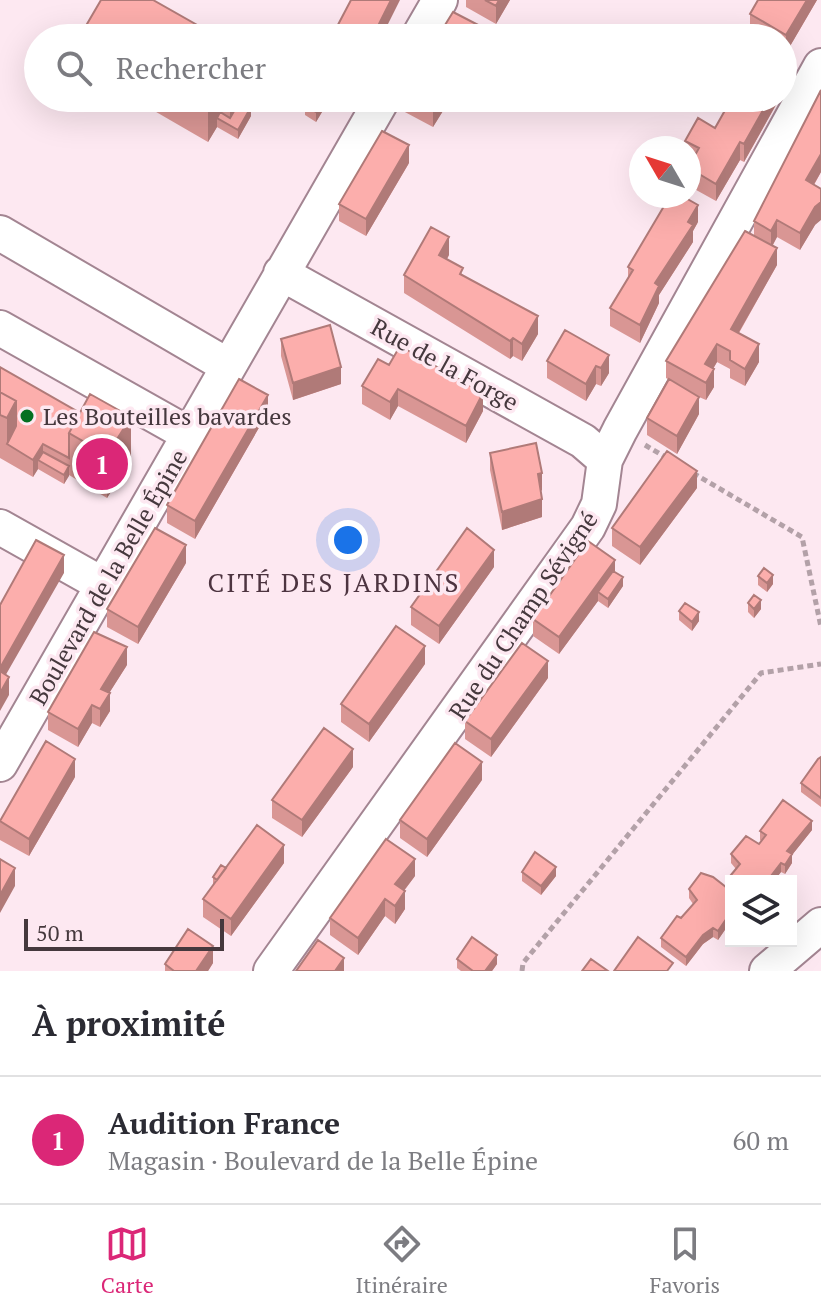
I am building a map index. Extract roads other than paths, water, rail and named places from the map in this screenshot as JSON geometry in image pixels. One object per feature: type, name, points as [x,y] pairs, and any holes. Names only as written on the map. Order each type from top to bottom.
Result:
[{"type":"street","points":[[426,24],[440,0]]},
{"type":"street","name":"Rue du Champ Sévigné","points":[[797,110],[821,66]]},
{"type":"street","name":"Boulevard de la Belle Épine","points":[[0,764],[375,112]]},
{"type":"street","name":"Rue du Champ Sévigné","points":[[271,971],[588,527],[599,504],[613,445],[796,112]]},
{"type":"street","points":[[0,233],[228,366]]},
{"type":"street","name":"Rue de la Forge","points":[[281,273],[583,441],[613,445]]},
{"type":"street","points":[[0,328],[190,435]]},
{"type":"street","points":[[0,527],[105,586]]},
{"type":"street","points":[[767,971],[821,925]]},
{"type":"place","name":"Les Bouteilles bavardes","points":[[27,416]]},
{"type":"place","name":"Audition France","points":[[102,464]]},
{"type":"district","name":"CITÉ DES JARDINS","points":[[334,582]]}]
